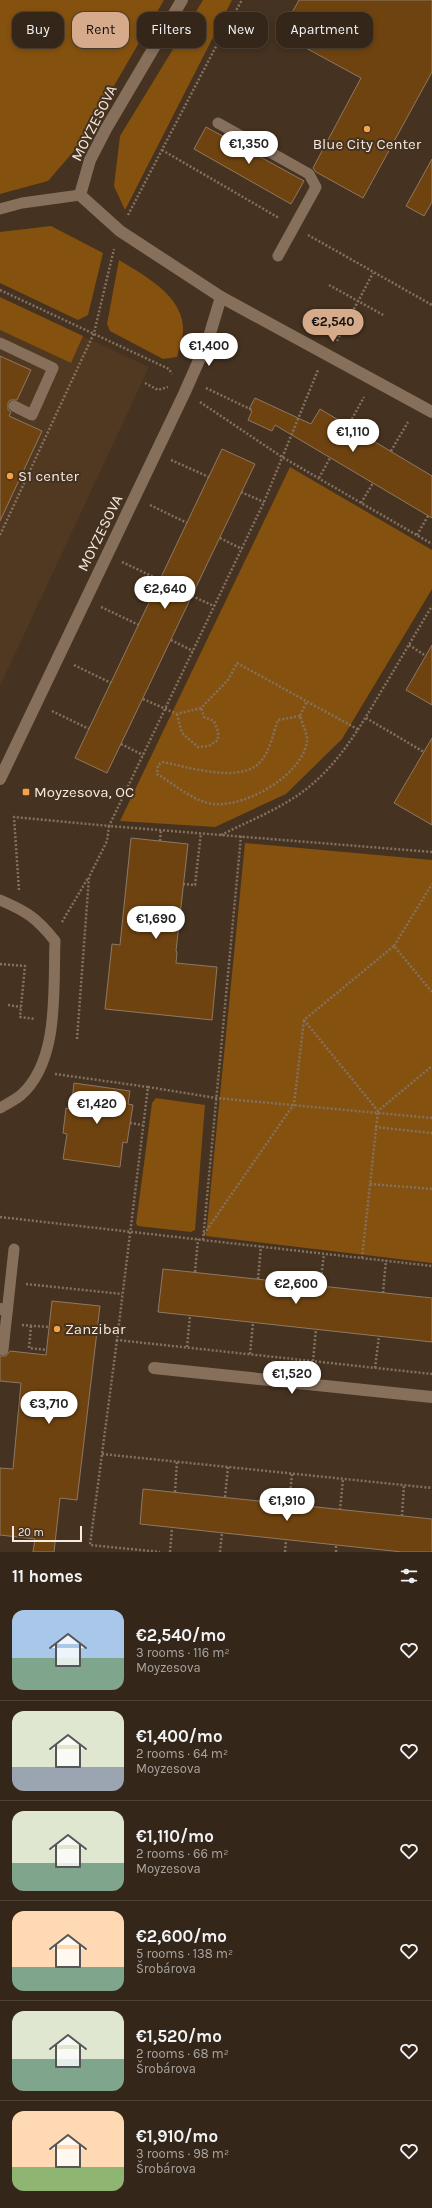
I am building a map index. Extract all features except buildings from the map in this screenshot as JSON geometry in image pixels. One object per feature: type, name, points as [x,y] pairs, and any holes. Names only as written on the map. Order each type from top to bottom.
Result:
[{"type":"street","name":"MOYZESOVA","points":[[80,195],[90,160],[106,129],[182,0]]},
{"type":"street","points":[[80,195],[120,231],[221,297],[432,412]]},
{"type":"street","name":"MOYZESOVA","points":[[0,779],[184,394],[208,340],[221,297]]},
{"type":"street","points":[[154,1368],[432,1397]]},
{"type":"lane","points":[[218,123],[309,174],[316,187],[278,256]]},
{"type":"lane","points":[[0,209],[22,203],[80,195]]},
{"type":"lane","points":[[0,343],[53,368],[32,415],[14,406]]},
{"type":"lane","points":[[0,900],[21,909],[40,922],[55,941],[51,1036],[39,1072],[21,1095],[0,1108]]},
{"type":"lane","points":[[3,1350],[6,1323],[3,1310],[10,1282],[14,1248]]},
{"type":"path","points":[[0,536],[94,333],[113,250],[120,231],[222,35],[242,0]]},
{"type":"path","points":[[335,345],[373,272]]},
{"type":"path","points":[[329,285],[385,316]]},
{"type":"path","points":[[0,290],[169,369],[174,376]]},
{"type":"path","points":[[55,941],[63,919],[89,877],[107,841],[109,826],[264,502],[318,370]]},
{"type":"path","points":[[144,383],[158,390],[169,387],[172,381]]},
{"type":"path","points":[[206,388],[252,410]]},
{"type":"path","points":[[348,426],[364,397]]},
{"type":"path","points":[[199,402],[282,457],[432,544]]},
{"type":"path","points":[[391,452],[408,422]]},
{"type":"path","points":[[318,478],[330,458]]},
{"type":"path","points":[[171,460],[209,477]]},
{"type":"path","points":[[361,503],[373,483]]},
{"type":"path","points":[[241,492],[264,502]]},
{"type":"path","points":[[149,505],[187,523]]},
{"type":"path","points":[[417,535],[428,516]]},
{"type":"path","points":[[220,538],[242,549]]},
{"type":"path","points":[[122,562],[160,580]]},
{"type":"path","points":[[192,596],[214,606]]},
{"type":"path","points":[[221,835],[277,808],[305,790],[346,750],[432,606]]},
{"type":"path","points":[[100,607],[139,625]]},
{"type":"path","points":[[171,640],[193,651]]},
{"type":"path","points":[[409,645],[426,656]]},
{"type":"path","points":[[143,699],[177,714],[201,708],[228,680],[237,663],[359,730]]},
{"type":"path","points":[[73,665],[111,683]]},
{"type":"path","points":[[300,716],[278,720],[267,750],[257,765],[236,773],[217,773],[163,762],[158,765],[157,774],[193,797],[212,804],[226,804],[253,796],[281,780],[300,760],[308,741],[300,716],[307,701]]},
{"type":"path","points":[[177,714],[182,733],[198,747],[209,746],[218,740],[218,731],[214,721],[204,717],[201,708]]},
{"type":"path","points":[[52,711],[89,729]]},
{"type":"path","points":[[366,718],[424,752]]},
{"type":"path","points":[[121,744],[143,755]]},
{"type":"path","points":[[21,909],[14,817],[432,852]]},
{"type":"path","points":[[160,841],[161,830]]},
{"type":"path","points":[[184,884],[195,885],[201,833]]},
{"type":"path","points":[[203,1240],[241,836]]},
{"type":"path","points":[[76,1039],[89,877]]},
{"type":"path","points":[[203,1234],[294,1104],[304,1020],[394,946],[432,884]]},
{"type":"path","points":[[394,946],[432,992]]},
{"type":"path","points":[[0,964],[25,966],[20,1017],[52,1021]]},
{"type":"path","points":[[8,1005],[21,1007]]},
{"type":"path","points":[[304,1020],[377,1111]]},
{"type":"path","points":[[362,1258],[377,1111],[432,1066]]},
{"type":"path","points":[[39,1072],[216,1098],[377,1111],[432,1118]]},
{"type":"path","points":[[148,1087],[90,1545],[160,1552]]},
{"type":"path","points":[[130,1123],[143,1125]]},
{"type":"path","points":[[375,1127],[432,1133]]},
{"type":"path","points":[[370,1184],[432,1190]]},
{"type":"path","points":[[0,1217],[432,1266]]},
{"type":"path","points":[[195,1272],[198,1239]]},
{"type":"path","points":[[258,1279],[261,1246]]},
{"type":"path","points":[[320,1286],[324,1254]]},
{"type":"path","points":[[383,1293],[386,1260]]},
{"type":"path","points":[[10,1282],[122,1294]]},
{"type":"path","points":[[187,1347],[190,1316]]},
{"type":"path","points":[[6,1323],[49,1327]]},
{"type":"path","points":[[250,1354],[253,1323]]},
{"type":"path","points":[[31,1326],[29,1348],[47,1350]]},
{"type":"path","points":[[313,1361],[316,1329]]},
{"type":"path","points":[[376,1368],[379,1336]]},
{"type":"path","points":[[117,1340],[432,1374]]},
{"type":"path","points":[[102,1454],[432,1488]]},
{"type":"path","points":[[175,1492],[177,1462]]},
{"type":"path","points":[[225,1498],[228,1467]]},
{"type":"path","points":[[289,1504],[292,1474]]},
{"type":"path","points":[[340,1510],[343,1479]]},
{"type":"path","points":[[402,1516],[404,1485]]},
{"type":"path","points":[[170,1552],[172,1528]]},
{"type":"path","points":[[220,1552],[222,1533]]},
{"type":"path","points":[[285,1552],[286,1540]]},
{"type":"path","points":[[336,1545],[336,1552]]},
{"type":"shaded area","points":[[0,0],[164,0],[157,12],[137,12],[137,46],[80,144],[48,181],[0,194]]},
{"type":"shaded area","points":[[203,0],[232,0],[226,12],[214,12],[214,35],[125,210],[114,186],[120,136],[174,48],[206,48],[206,12],[196,12]]},
{"type":"shaded area","points":[[51,226],[103,253],[88,315],[78,320],[0,283],[0,232]]},
{"type":"shaded area","points":[[119,260],[162,289],[171,298],[178,309],[182,320],[183,333],[177,357],[163,359],[110,331],[107,324]]},
{"type":"shaded area","points":[[0,297],[83,336],[71,363],[0,330]]},
{"type":"shaded area","points":[[0,330],[71,363],[83,336],[149,367],[0,686]]},
{"type":"shaded area","points":[[290,467],[432,550],[432,589],[342,739],[286,794],[215,827],[120,821]]},
{"type":"shaded area","points":[[245,843],[432,860],[432,1263],[206,1236]]},
{"type":"shaded area","points":[[156,1098],[205,1105],[195,1230],[191,1232],[138,1226],[136,1224],[152,1103]]},
{"type":"place","name":"Blue City Center","points":[[367,129]]},
{"type":"place","name":"S1 center","points":[[10,476]]},
{"type":"place","name":"Moyzesova, OC","points":[[26,792]]},
{"type":"place","name":"Zanzibar","points":[[57,1329]]}]
